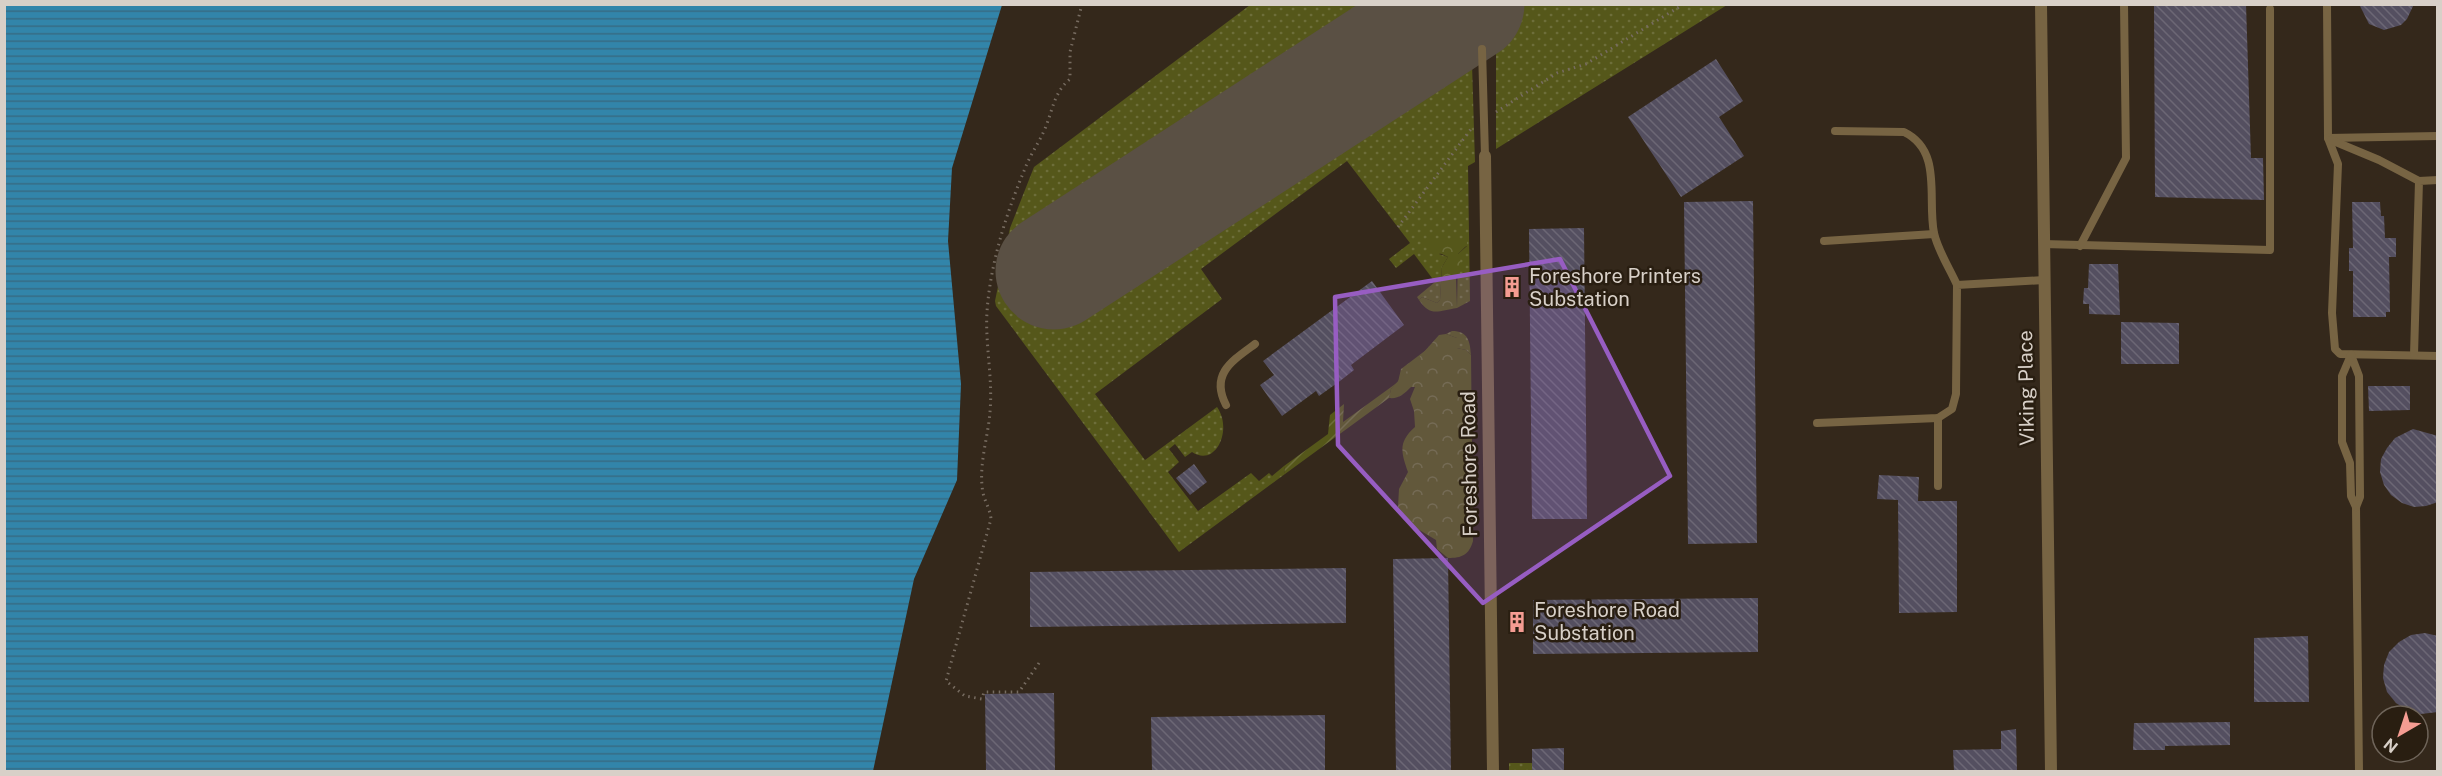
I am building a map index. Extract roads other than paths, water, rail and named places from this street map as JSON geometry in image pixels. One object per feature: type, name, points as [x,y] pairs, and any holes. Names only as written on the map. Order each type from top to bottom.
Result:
[{"type":"street","name":"Viking Place","points":[[2040,4],[2051,771]]},
{"type":"street","name":"Foreshore Road","points":[[1485,156],[1493,771]]},
{"type":"lane","points":[[2079,246],[2126,158],[2124,4]]},
{"type":"lane","points":[[2327,4],[2328,138],[2338,164],[2332,313],[2335,349],[2340,354],[2351,355],[2438,356]]},
{"type":"lane","points":[[2043,244],[2270,250],[2270,9]]},
{"type":"lane","points":[[1482,49],[1485,156]]},
{"type":"lane","points":[[1817,423],[1938,418],[1952,409],[1956,394],[1957,285],[1934,234],[1930,171],[1926,152],[1914,137],[1904,132],[1835,131]]},
{"type":"lane","points":[[2328,138],[2438,136]]},
{"type":"lane","points":[[2328,138],[2379,160],[2419,181],[2438,180]]},
{"type":"lane","points":[[2414,355],[2419,181]]},
{"type":"lane","points":[[1824,241],[1934,234]]},
{"type":"lane","points":[[1957,285],[2044,280]]},
{"type":"lane","points":[[1226,405],[1220,385],[1223,374],[1228,365],[1255,344]]},
{"type":"lane","points":[[2351,355],[2359,376],[2360,497],[2356,507],[2359,771]]},
{"type":"lane","points":[[2351,355],[2342,375],[2342,442],[2350,463],[2351,496],[2356,507]]},
{"type":"lane","points":[[1938,418],[1938,486]]},
{"type":"water","points":[[5,4],[1002,5],[952,168],[948,241],[961,384],[957,480],[914,579],[873,771],[5,771]]},
{"type":"place","name":"Foreshore Printers Substation","points":[[1512,287]]},
{"type":"place","name":"Foreshore Road Substation","points":[[1517,622]]}]
